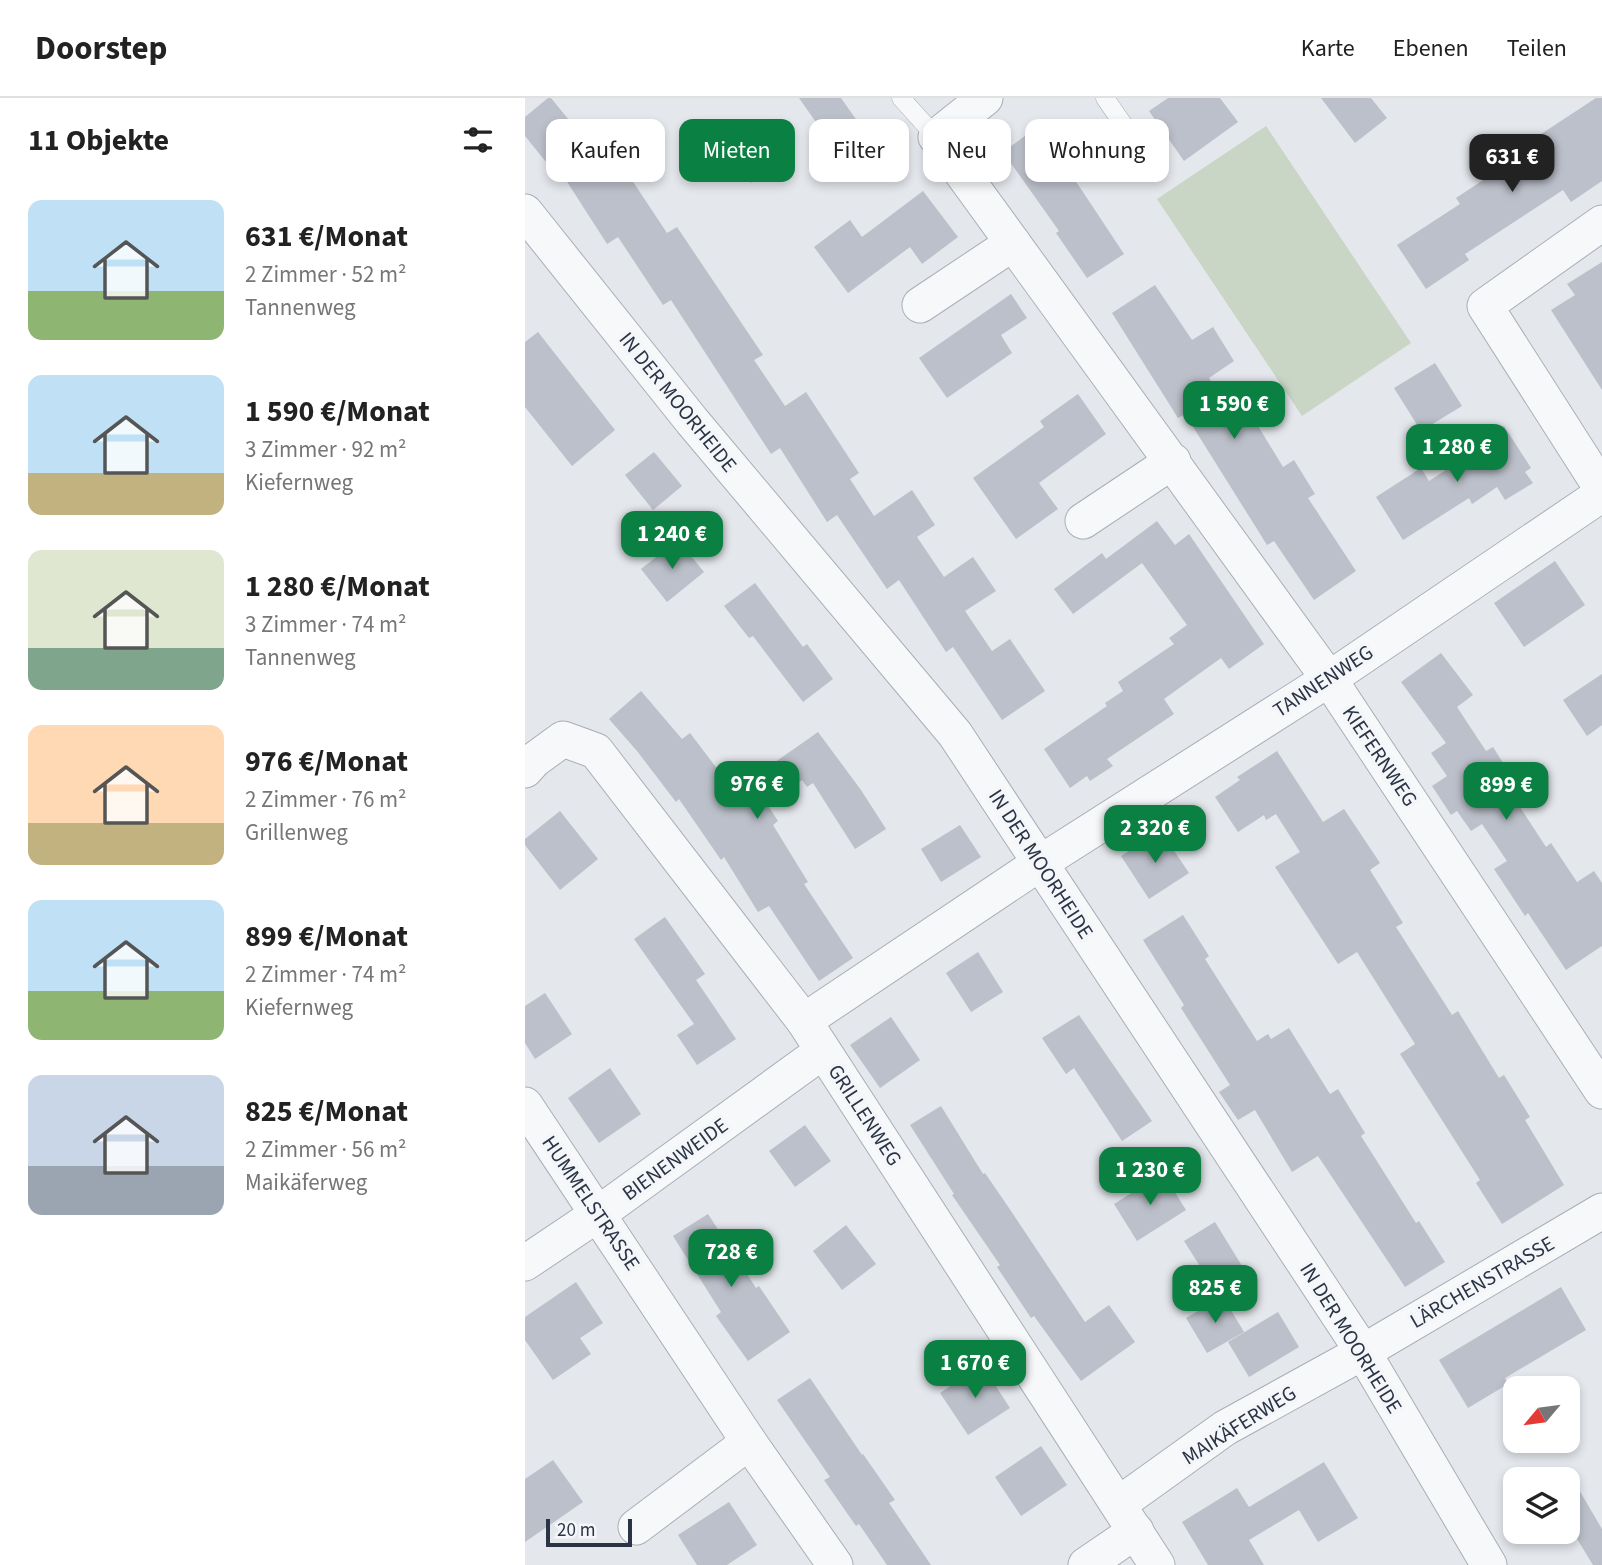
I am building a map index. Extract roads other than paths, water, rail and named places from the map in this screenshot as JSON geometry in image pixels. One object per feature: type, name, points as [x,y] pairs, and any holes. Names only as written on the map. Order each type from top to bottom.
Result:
[{"type":"street","points":[[959,119],[985,98]]},
{"type":"street","name":"KIEFERNWEG","points":[[969,182],[1329,679],[1602,1091]]},
{"type":"street","name":"IN DER MOORHEIDE","points":[[525,212],[692,421],[955,734],[1363,1352],[1489,1565]]},
{"type":"street","name":"TANNENWEG","points":[[1039,863],[1329,679],[1602,491],[1485,306],[1602,223]]},
{"type":"street","points":[[920,305],[1013,243]]},
{"type":"street","points":[[1083,521],[1173,461]]},
{"type":"street","name":"GRILLENWEG","points":[[525,770],[563,739],[596,751],[804,1021],[1157,1565]]},
{"type":"street","points":[[804,1021],[1039,863]]},
{"type":"street","name":"BIENENWEIDE","points":[[525,1263],[599,1214],[823,1051]]},
{"type":"street","name":"HUMMELSTRASSE","points":[[525,1105],[749,1442],[835,1565]]},
{"type":"street","name":"LÄRCHENSTRASSE","points":[[1363,1352],[1602,1211]]},
{"type":"street","name":"MAIKÄFERWEG","points":[[1086,1565],[1128,1518],[1225,1428],[1363,1352]]},
{"type":"street","points":[[636,1527],[749,1442]]},
{"type":"lane","points":[[901,98],[923,123]]},
{"type":"lane","points":[[1105,98],[1119,119]]}]
